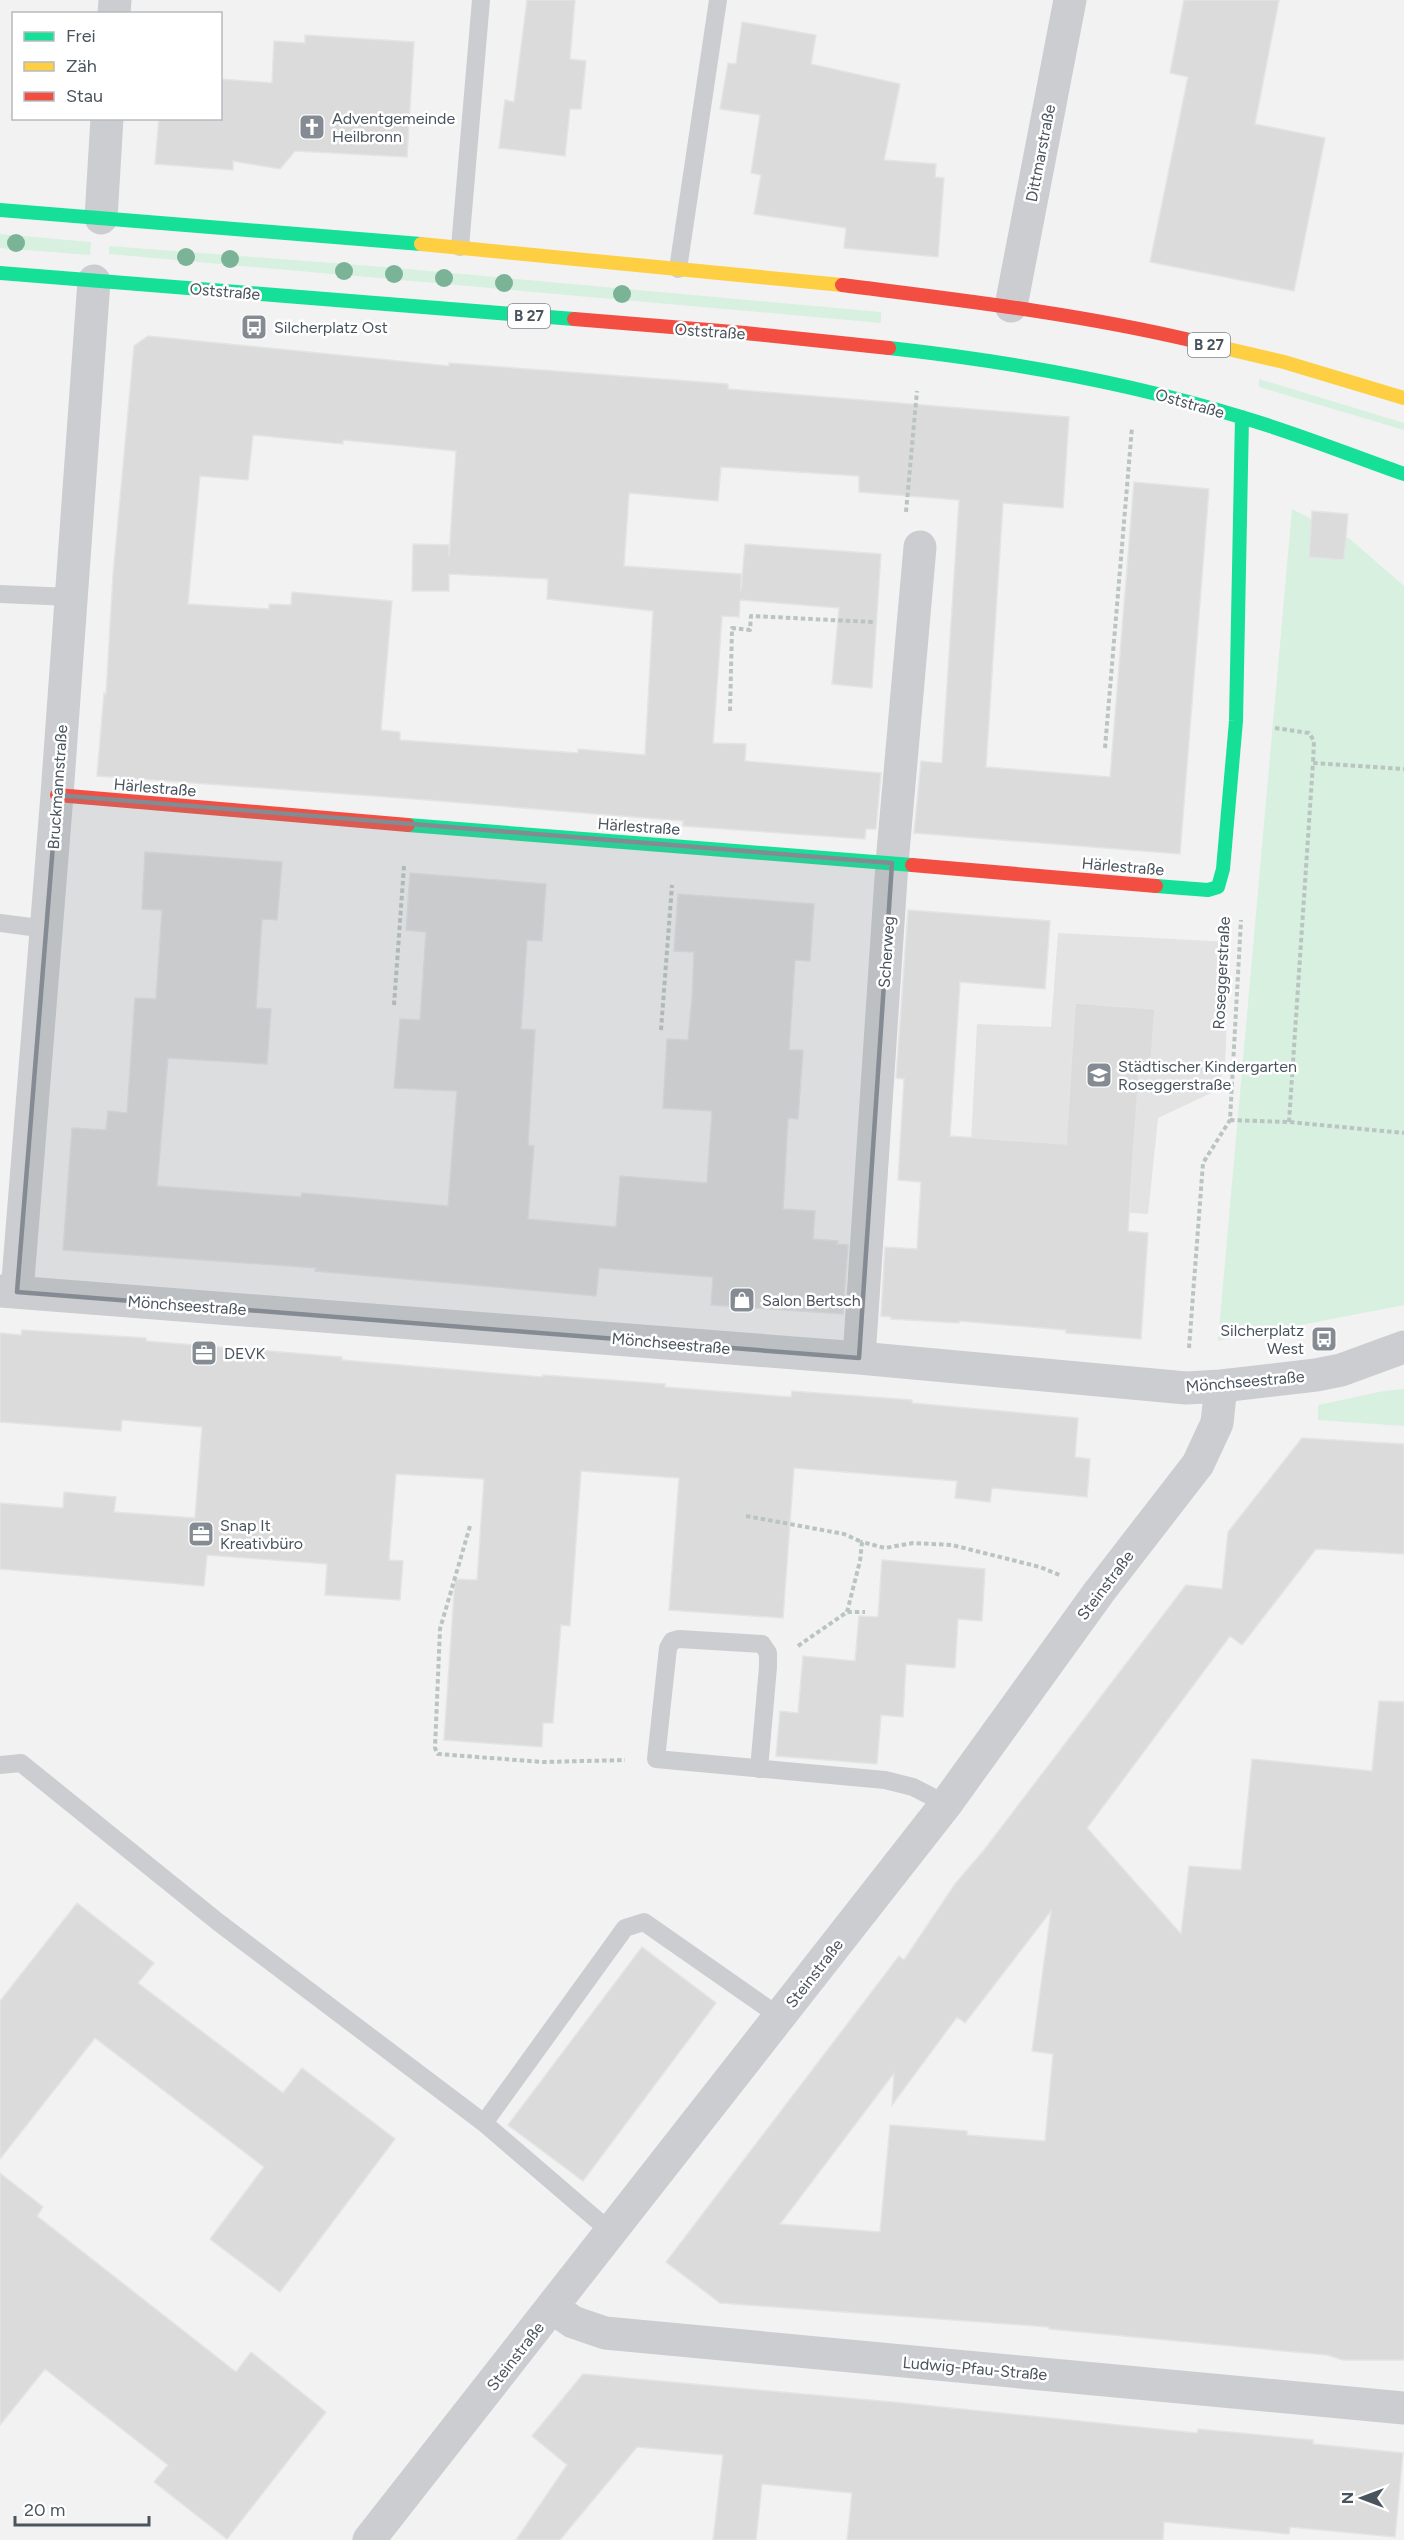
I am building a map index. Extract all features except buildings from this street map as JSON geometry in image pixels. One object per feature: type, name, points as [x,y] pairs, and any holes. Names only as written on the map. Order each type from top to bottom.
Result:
[{"type":"main road","name":"B 27","points":[[0,210],[460,247],[808,281],[1011,306],[1150,331],[1284,362],[1404,398]]},
{"type":"main road","name":"Oststraße","points":[[0,273],[745,333],[920,351],[1136,388],[1242,417],[1404,474]]},
{"type":"main road","points":[[1218,886],[1223,869],[1236,721],[1242,417]]},
{"type":"main road","name":"Härlestraße","points":[[57,795],[407,826],[892,862],[1208,890],[1218,886]]},
{"type":"street","name":"Dittmarstraße","points":[[1011,306],[1070,0]]},
{"type":"street","points":[[101,218],[107,120]]},
{"type":"street","name":"Bruckmannstraße","points":[[8,1292],[46,929],[94,281]]},
{"type":"street","name":"Scherweg","points":[[859,1358],[892,862],[920,547]]},
{"type":"street","name":"Mönchseestraße","points":[[8,1292],[859,1358],[1186,1388],[1221,1386],[1341,1370]]},
{"type":"street","points":[[1341,1370],[1404,1347]]},
{"type":"street","points":[[1341,1370],[1404,1369]]},
{"type":"street","name":"Steinstraße","points":[[369,2540],[946,1804],[1099,1592],[1198,1464],[1217,1423],[1221,1386]]},
{"type":"street","name":"Ludwig-Pfau-Straße","points":[[553,2308],[573,2322],[605,2333],[1404,2408]]},
{"type":"lane","points":[[460,247],[481,0]]},
{"type":"lane","points":[[678,269],[718,0]]},
{"type":"lane","points":[[0,594],[71,597]]},
{"type":"lane","points":[[0,923],[46,929]]},
{"type":"lane","points":[[759,1769],[768,1667],[768,1653],[762,1644],[679,1639],[672,1641],[668,1648],[656,1759],[759,1769],[885,1780],[913,1787],[946,1804]]},
{"type":"lane","points":[[0,1765],[21,1763],[218,1922],[484,2123],[611,2232]]},
{"type":"lane","points":[[484,2123],[625,1928],[644,1922],[780,2016]]},
{"type":"path","points":[[920,351],[903,536],[920,547]]},
{"type":"path","points":[[1105,748],[1136,388]]},
{"type":"path","points":[[730,711],[732,628],[750,630],[751,616],[913,623]]},
{"type":"path","points":[[1270,727],[1309,733],[1314,741],[1288,1122]]},
{"type":"path","points":[[1313,763],[1404,769]]},
{"type":"path","points":[[394,1005],[407,826]]},
{"type":"path","points":[[661,1030],[675,845]]},
{"type":"path","name":"Roseggerstraße","points":[[1186,1388],[1203,1163],[1230,1120],[1242,910],[1218,886]]},
{"type":"path","points":[[1230,1120],[1288,1122],[1404,1133]]},
{"type":"path","points":[[746,1516],[844,1534],[885,1548],[913,1543],[952,1545],[1040,1567],[1099,1592]]},
{"type":"path","points":[[470,1526],[440,1629],[435,1748],[438,1754],[543,1762],[656,1759]]},
{"type":"path","points":[[847,1612],[860,1561],[862,1542]]},
{"type":"path","points":[[768,1667],[847,1612],[865,1612]]},
{"type":"highlighted area","points":[[57,795],[892,863],[859,1358],[17,1292]]},
{"type":"shaded area","name":"Städtischer Kindergarten Roseggerstraße","points":[[1058,933],[1230,942],[1225,1067],[1219,1083],[1211,1093],[1158,1118],[1148,1214],[968,1202],[977,1024],[1051,1027]]},
{"type":"green space","points":[[0,234],[91,242],[90,255],[0,248]]},
{"type":"green space","points":[[109,246],[385,267],[881,312],[881,323],[109,254]]},
{"type":"green space","points":[[1259,379],[1404,423],[1404,430],[1259,387]]},
{"type":"green space","points":[[1292,509],[1350,539],[1404,586],[1404,1305],[1218,1341]]},
{"type":"green space","points":[[1404,1389],[1404,1426],[1318,1420],[1318,1405]]},
{"type":"traffic: fast","points":[[0,210],[421,244]]},
{"type":"traffic: fast","points":[[0,273],[574,319]]},
{"type":"traffic: fast","points":[[889,348],[1022,366],[1154,393],[1262,423],[1404,474]]},
{"type":"traffic: fast","points":[[1156,886],[1208,890],[1218,887],[1223,869],[1236,721],[1242,417]]},
{"type":"traffic: fast","points":[[408,825],[912,865]]},
{"type":"traffic: slow","points":[[421,244],[842,285]]},
{"type":"traffic: slow","points":[[1190,340],[1284,362],[1404,398]]},
{"type":"traffic: jam","points":[[842,285],[1060,315],[1190,340]]},
{"type":"traffic: jam","points":[[574,319],[889,348]]},
{"type":"traffic: jam","points":[[57,795],[408,825]]},
{"type":"traffic: jam","points":[[912,865],[1156,886]]},
{"type":"place","name":"Adventgemeinde Heilbronn","points":[[312,127]]},
{"type":"place","name":"Silcherplatz Ost","points":[[254,327]]},
{"type":"place","name":"Städtischer Kindergarten Roseggerstraße","points":[[1099,1075]]},
{"type":"place","name":"Salon Bertsch","points":[[742,1300]]},
{"type":"place","name":"Silcherplatz West","points":[[1324,1339]]},
{"type":"place","name":"DEVK","points":[[204,1353]]},
{"type":"place","name":"Snap It Kreativbüro","points":[[201,1534]]}]
